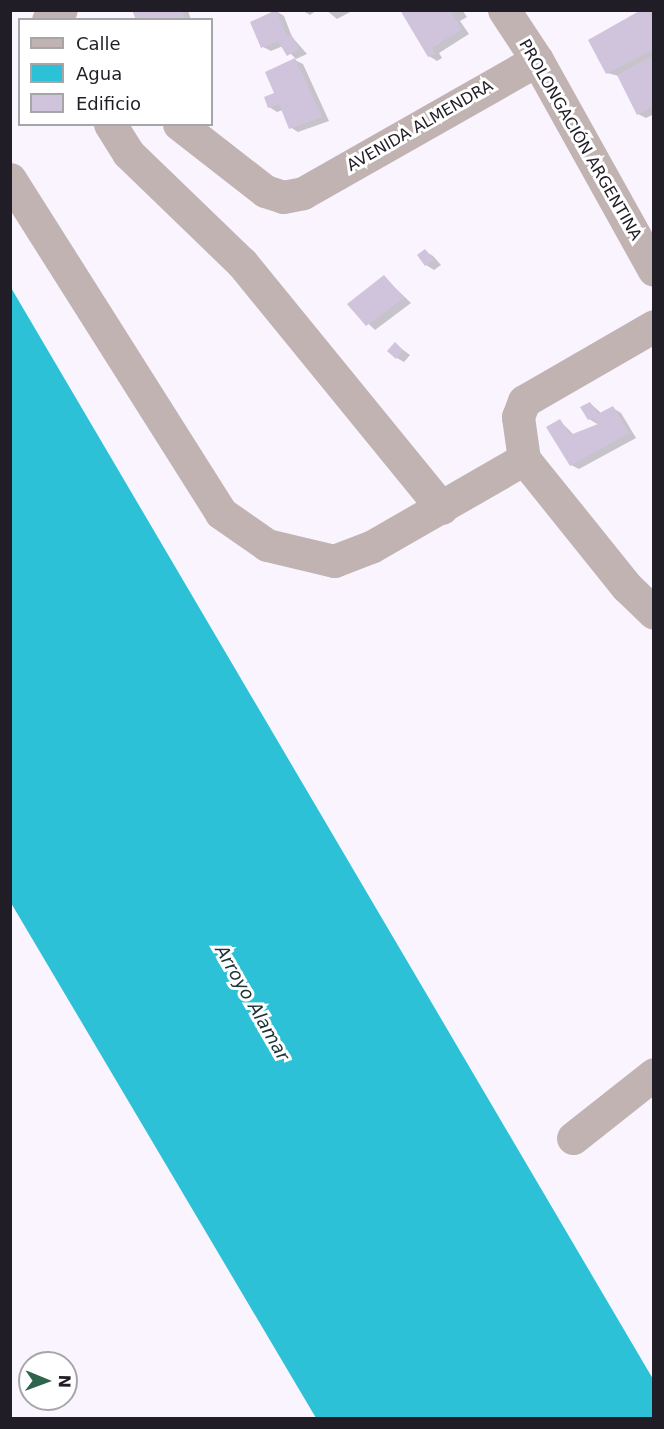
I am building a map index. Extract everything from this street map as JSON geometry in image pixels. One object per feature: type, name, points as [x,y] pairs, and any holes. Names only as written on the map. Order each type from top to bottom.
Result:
[{"type":"street","name":"PROLONGACIÓN ARGENTINA","points":[[504,10],[537,60],[654,270]]},
{"type":"street","name":"AVENIDA ALMENDRA","points":[[182,126],[265,191],[283,197],[303,193],[537,60]]},
{"type":"street","points":[[111,126],[128,153],[242,263],[442,508]]},
{"type":"street","points":[[10,179],[221,513],[267,545],[334,561],[371,547],[524,459]]},
{"type":"street","points":[[654,326],[524,400],[518,417],[524,459],[627,587],[654,612]]},
{"type":"street","points":[[573,1138],[654,1074]]},
{"type":"water","name":"Arroyo Alamar","points":[[10,286],[653,1379],[653,1418],[316,1418],[11,903]]},
{"type":"building","points":[[132,10],[182,10],[184,18],[135,18]]},
{"type":"building","points":[[276,10],[287,37],[291,34],[299,49],[287,56],[278,41],[261,48],[250,22]]},
{"type":"building","points":[[400,10],[450,10],[462,29],[432,48],[435,54],[428,57]]},
{"type":"building","points":[[641,10],[648,10],[654,21],[654,49],[606,74],[588,40]]},
{"type":"building","points":[[654,55],[654,106],[637,115],[617,75]]},
{"type":"building","points":[[295,58],[322,117],[289,129],[279,104],[268,108],[264,97],[274,93],[265,72]]},
{"type":"building","points":[[425,249],[434,260],[425,266],[417,255]]},
{"type":"building","points":[[384,275],[404,298],[366,326],[347,304]]},
{"type":"building","points":[[395,342],[403,350],[396,359],[387,351]]},
{"type":"building","points":[[590,402],[598,414],[613,406],[629,433],[570,466],[546,427],[560,419],[570,435],[598,424],[593,417],[588,420],[580,407]]}]
